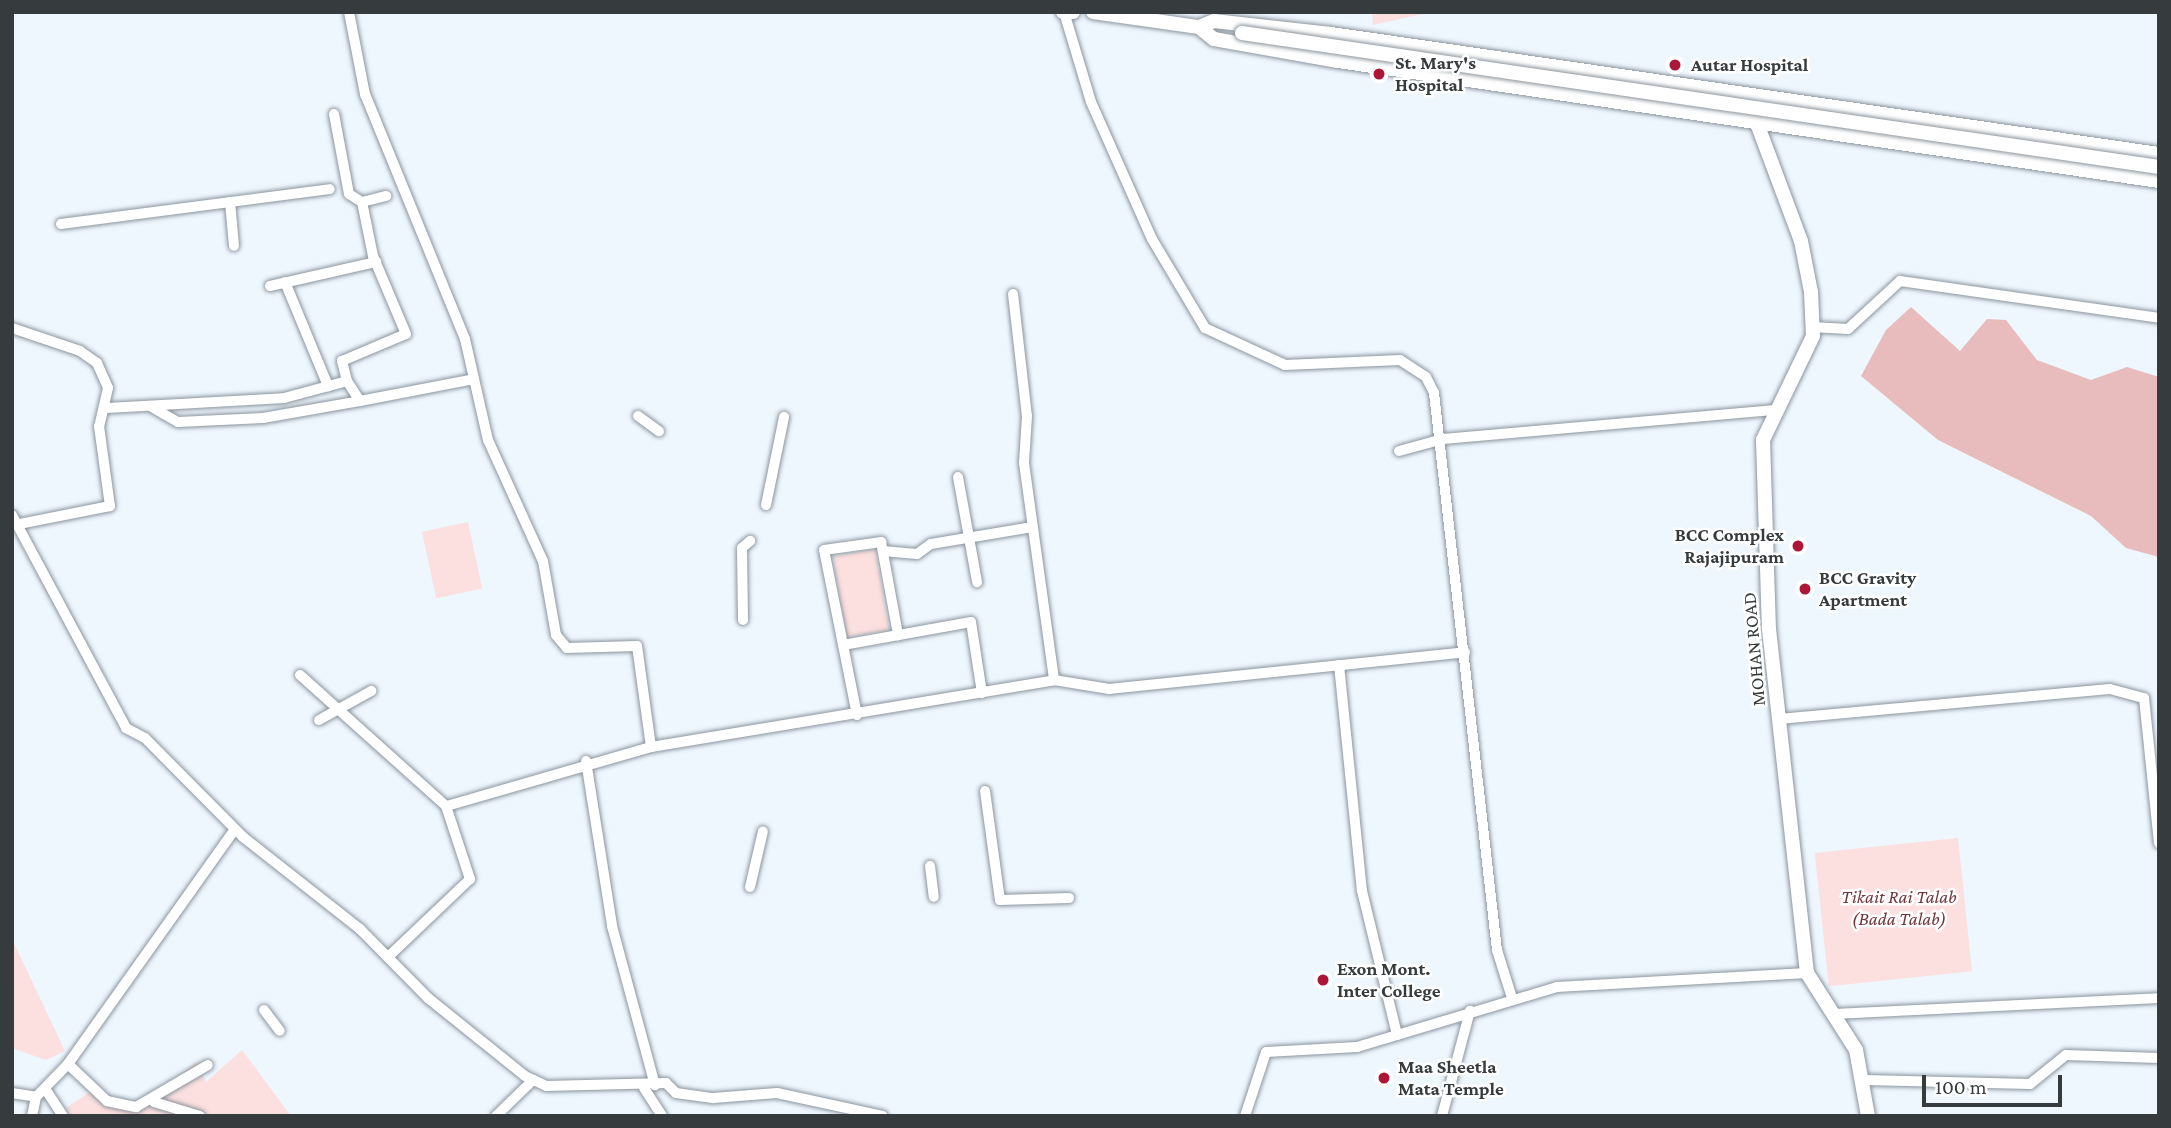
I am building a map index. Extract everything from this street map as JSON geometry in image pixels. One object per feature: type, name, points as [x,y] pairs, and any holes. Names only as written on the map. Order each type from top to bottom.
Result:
[{"type":"main road","points":[[1064,12],[1073,12]]},
{"type":"main road","points":[[1093,12],[2159,167]]},
{"type":"main road","points":[[1199,27],[1214,21],[1331,34],[1751,99],[2159,154]]},
{"type":"main road","points":[[1199,27],[1214,39],[1338,61],[1753,118],[2159,181]]},
{"type":"main road","points":[[1751,99],[1753,118],[1801,242],[1812,327]]},
{"type":"main road","name":"MOHAN ROAD","points":[[1812,327],[1763,440],[1779,719],[1807,973],[1835,1014],[1865,1080],[1868,1116]]},
{"type":"street","points":[[349,12],[365,94],[390,162],[416,206],[474,379],[488,439],[543,561],[556,635],[567,648],[637,646],[650,747]]},
{"type":"street","points":[[1064,12],[1091,102],[1152,239],[1205,328],[1284,365],[1400,360],[1426,377],[1443,439],[1497,950],[1511,998]]},
{"type":"street","points":[[334,114],[349,194],[362,202],[376,262],[406,334],[342,361],[347,381],[360,401]]},
{"type":"street","points":[[61,224],[330,189]]},
{"type":"street","points":[[362,202],[386,196]]},
{"type":"street","points":[[230,202],[234,246]]},
{"type":"street","points":[[270,286],[376,262]]},
{"type":"street","points":[[1812,327],[1847,328],[1900,281],[2159,318]]},
{"type":"street","points":[[285,282],[328,386]]},
{"type":"street","points":[[1013,294],[1033,527],[1054,680]]},
{"type":"street","points":[[12,328],[80,351],[97,363],[108,388],[107,408],[99,426],[110,506],[16,520],[126,728],[145,738],[234,830],[388,957],[428,998],[533,1080],[546,1086],[649,1086],[713,1098],[777,1093],[883,1116]]},
{"type":"street","points":[[150,406],[166,419],[216,420],[360,401],[474,379]]},
{"type":"street","points":[[107,408],[284,398],[347,381]]},
{"type":"street","points":[[215,402],[216,420]]},
{"type":"street","points":[[1399,451],[1443,439],[1776,410]]},
{"type":"street","points":[[638,416],[659,431]]},
{"type":"street","points":[[766,505],[785,417]]},
{"type":"street","points":[[958,477],[977,582]]},
{"type":"street","points":[[883,551],[917,554],[931,544],[1033,527]]},
{"type":"street","points":[[743,621],[742,548],[750,541]]},
{"type":"street","points":[[857,715],[824,550],[881,541],[898,635]]},
{"type":"street","points":[[843,645],[971,622],[982,693]]},
{"type":"street","points":[[446,807],[586,761],[650,747],[857,715],[1054,680],[1110,689],[1465,652]]},
{"type":"street","points":[[1339,665],[1362,891],[1397,1035]]},
{"type":"street","points":[[300,675],[344,708],[446,807],[470,879],[388,957]]},
{"type":"street","points":[[1779,719],[2110,689],[2144,698],[2159,843]]},
{"type":"street","points":[[318,720],[371,691]]},
{"type":"street","points":[[586,761],[612,926],[649,1086],[662,1116]]},
{"type":"street","points":[[985,790],[1000,900],[1069,898]]},
{"type":"street","points":[[32,1116],[36,1097],[46,1090],[68,1064],[234,830]]},
{"type":"street","points":[[750,887],[762,831]]},
{"type":"street","points":[[930,866],[934,897]]},
{"type":"street","points":[[1245,1116],[1266,1052],[1357,1048],[1511,998],[1558,987],[1807,973]]},
{"type":"street","points":[[1835,1014],[2159,998]]},
{"type":"street","points":[[264,1010],[280,1031]]},
{"type":"street","points":[[1442,1116],[1470,1011]]},
{"type":"street","points":[[1865,1080],[2030,1084],[2066,1055],[2159,1058]]},
{"type":"street","points":[[68,1064],[107,1101],[136,1107],[154,1102],[208,1065]]},
{"type":"street","points":[[496,1116],[533,1080]]},
{"type":"street","points":[[46,1090],[63,1116]]},
{"type":"street","points":[[12,1093],[36,1097]]},
{"type":"street","points":[[154,1102],[200,1116]]},
{"type":"green space","points":[[1372,12],[1431,12],[1373,25]]},
{"type":"green space","points":[[468,522],[482,589],[436,598],[422,532]]},
{"type":"green space","points":[[875,549],[889,630],[847,637],[833,556]]},
{"type":"green space","name":"Tikait Rai Talab (Bada Talab)","points":[[1958,838],[1972,971],[1829,986],[1815,853]]},
{"type":"green space","points":[[12,939],[65,1051],[46,1060],[12,1048]]},
{"type":"green space","points":[[242,1050],[291,1116],[70,1116],[66,1108],[94,1089],[143,1109],[196,1062],[206,1082]]},
{"type":"shaded area","points":[[1911,307],[1960,351],[1987,319],[2006,320],[2037,360],[2091,380],[2127,367],[2159,377],[2159,557],[2126,548],[2091,516],[1938,440],[1861,376],[1886,330]]},
{"type":"place","name":"Autar Hospital","points":[[1675,65]]},
{"type":"place","name":"St. Mary's Hospital","points":[[1379,74]]},
{"type":"place","name":"BCC Complex Rajajipuram","points":[[1798,546]]},
{"type":"place","name":"BCC Gravity Apartment","points":[[1805,589]]},
{"type":"place","name":"Exon Mont. Inter College","points":[[1323,980]]},
{"type":"place","name":"Maa Sheetla Mata Temple","points":[[1384,1078]]}]
